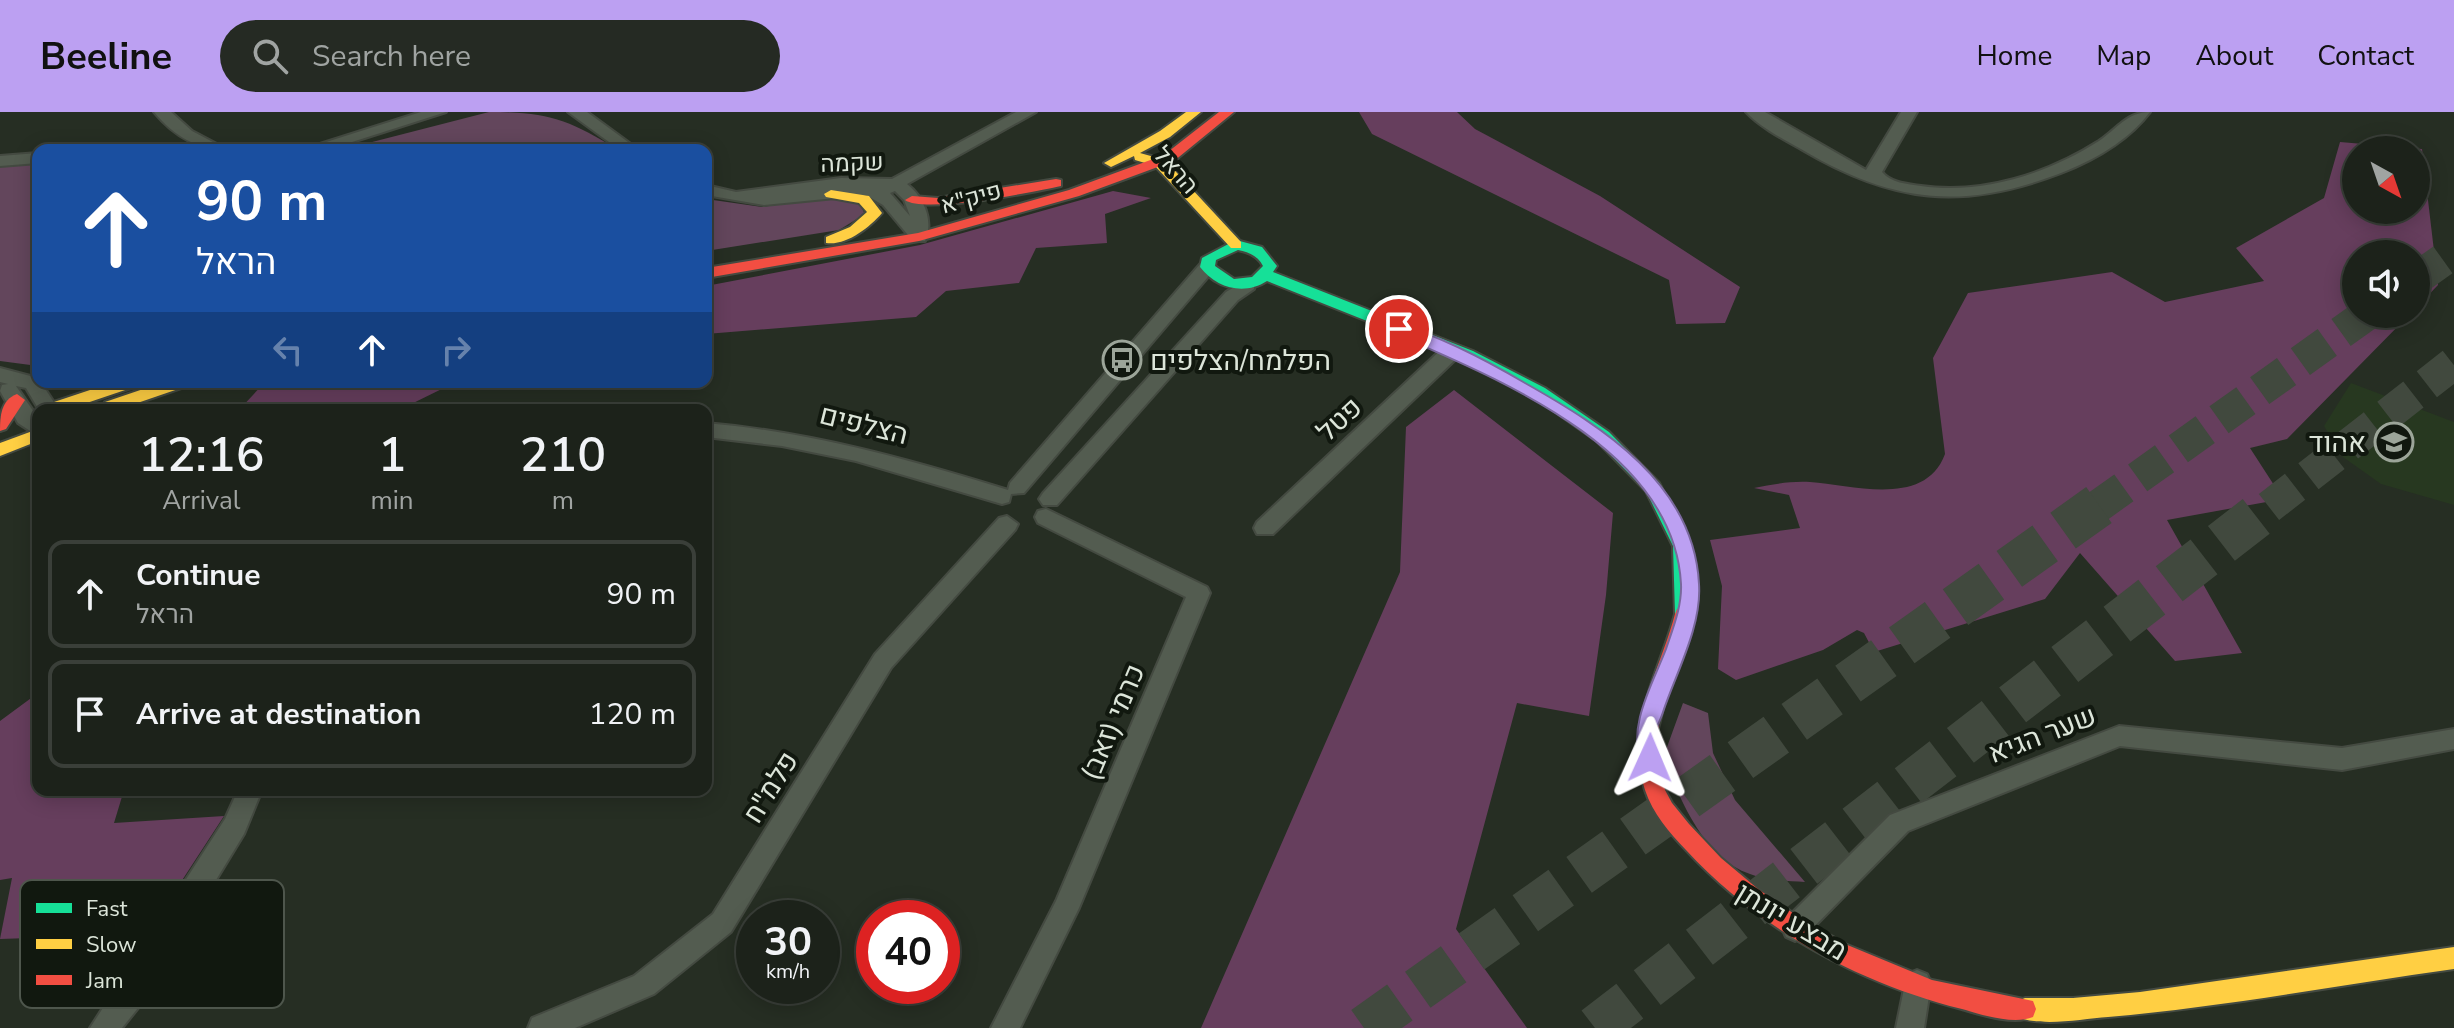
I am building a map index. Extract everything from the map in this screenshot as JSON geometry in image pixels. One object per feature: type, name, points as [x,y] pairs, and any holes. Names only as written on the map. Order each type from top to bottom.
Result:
[{"type":"street","points":[[162,112],[186,134],[207,144]]},
{"type":"street","points":[[329,144],[438,112]]},
{"type":"street","points":[[576,112],[622,144]]},
{"type":"street","points":[[878,193],[1028,112]]},
{"type":"street","name":"פיק\"א","points":[[712,259],[915,228],[1058,183],[1131,154],[1194,112]]},
{"type":"street","points":[[1154,180],[1227,112]]},
{"type":"street","points":[[1754,112],[1819,153],[1881,182],[1943,196],[2001,190],[2029,182],[2076,161],[2121,133],[2142,112]]},
{"type":"street","points":[[1881,182],[1873,172],[1909,112]]},
{"type":"street","points":[[1181,185],[1182,164],[1194,141]]},
{"type":"street","name":"הראל","points":[[1131,154],[1154,180],[1212,260]]},
{"type":"street","points":[[0,161],[32,158]]},
{"type":"street","name":"פיק\"א","points":[[712,272],[1103,184],[1154,180]]},
{"type":"street","name":"הראל","points":[[1154,180],[1181,185],[1236,245]]},
{"type":"street","name":"שקמה","points":[[736,197],[861,183],[895,184],[906,190],[912,200],[915,228]]},
{"type":"street","points":[[912,200],[938,202],[1058,183]]},
{"type":"street","name":"שקמה","points":[[712,191],[775,200],[856,190],[878,193],[915,228]]},
{"type":"street","points":[[831,194],[861,198],[870,203],[875,213],[855,230],[831,240]]},
{"type":"street","points":[[1236,245],[1266,256],[1270,266],[1266,275],[1232,296],[1032,525],[1007,524],[997,508],[1010,492],[1212,260],[1236,245]]},
{"type":"street","points":[[1212,260],[1221,282],[1248,285]]},
{"type":"street","points":[[1266,275],[1452,351]]},
{"type":"street","name":"מבצע יונתן","points":[[1452,351],[1528,390],[1606,439],[1637,468],[1673,519],[1685,554],[1690,586],[1686,619],[1645,735],[1659,802],[1709,866],[1753,905],[1863,962],[1967,1001],[2025,1011],[2108,1008],[2347,970],[2454,958]]},
{"type":"street","name":"פטל","points":[[1265,528],[1452,351]]},
{"type":"street","points":[[0,375],[32,383]]},
{"type":"street","points":[[0,386],[14,393],[31,419]]},
{"type":"street","points":[[49,404],[113,388]]},
{"type":"street","points":[[118,404],[164,388]]},
{"type":"street","points":[[0,426],[31,419]]},
{"type":"street","points":[[0,450],[31,419]]},
{"type":"street","name":"הצלפים","points":[[712,431],[807,442],[1010,492]]},
{"type":"street","points":[[1010,492],[1033,488],[1048,508]]},
{"type":"street","name":"כרמי (זאב)","points":[[1005,1028],[1066,908],[1199,593],[1048,508]]},
{"type":"street","name":"פלמ\"ח","points":[[542,1028],[644,985],[722,923],[883,661],[1007,524]]},
{"type":"street","name":"שער הגיא","points":[[1795,928],[1899,823],[2119,736],[2342,759],[2454,739]]},
{"type":"street","points":[[201,880],[235,826],[248,796]]},
{"type":"street","points":[[1910,1028],[1917,983]]},
{"type":"street","points":[[104,1028],[120,1008]]},
{"type":"shaded area","points":[[489,112],[557,119],[608,144],[364,144]]},
{"type":"shaded area","points":[[1359,112],[1457,112],[1475,129],[1600,196],[1740,287],[1725,323],[1676,324],[1669,280],[1372,134]]},
{"type":"shaded area","points":[[2342,142],[2342,224],[2430,224],[2430,217],[2438,285],[2430,293],[2430,240],[2342,240],[2342,328],[2396,328],[2287,439],[2250,448],[2283,499],[2167,520],[2242,653],[2175,661],[2080,553],[2045,599],[1874,652],[1864,633],[1857,630],[1823,650],[1736,680],[1718,669],[1722,586],[1710,540],[1800,528],[1789,495],[1754,488],[1803,482],[1886,489],[1922,482],[1935,471],[1945,454],[1933,358],[1968,293],[2112,272],[2165,302],[2264,281],[2236,248],[2324,198]]},
{"type":"shaded area","points":[[32,161],[32,365],[0,361],[0,163]]},
{"type":"shaded area","points":[[1113,191],[1151,198],[1105,214],[1107,243],[1036,248],[1019,283],[946,291],[916,317],[712,334],[712,285],[920,245]]},
{"type":"shaded area","points":[[831,197],[859,203],[865,214],[839,230],[712,250],[712,200],[762,207]]},
{"type":"shaded area","name":"אהוד","points":[[2351,383],[2454,422],[2454,505],[2381,484],[2343,457],[2324,426]]},
{"type":"shaded area","points":[[259,388],[444,388],[411,404],[245,404]]},
{"type":"shaded area","points":[[1454,390],[1613,513],[1606,595],[1589,716],[1517,703],[1456,929],[1527,1028],[1201,1028],[1400,572],[1406,427]]},
{"type":"shaded area","points":[[32,697],[32,796],[122,796],[114,823],[224,816],[182,880],[20,880],[20,938],[0,939],[12,878],[0,880],[0,721]]},
{"type":"shaded area","points":[[1683,703],[1708,713],[1713,753],[1735,800],[1805,882],[1763,878],[1734,866],[1719,855],[1696,826],[1663,758]]},
{"type":"tunnel","points":[[2430,269],[2454,252]]},
{"type":"tunnel","points":[[2097,507],[2347,328]]},
{"type":"tunnel","points":[[2269,507],[2454,363]]},
{"type":"tunnel","points":[[1364,1028],[2099,505]]},
{"type":"tunnel","points":[[1595,1028],[2271,505]]},
{"type":"traffic: fast","points":[[1236,245],[1257,251],[1264,257],[1270,266],[1265,275],[1249,284],[1231,283],[1222,280],[1207,267],[1209,258],[1236,245]]},
{"type":"traffic: fast","points":[[1266,275],[1394,323],[1467,355],[1539,392],[1603,436],[1653,487],[1682,546],[1684,614]]},
{"type":"traffic: slow","points":[[1111,163],[1165,134],[1194,112]]},
{"type":"traffic: slow","points":[[1140,157],[1160,163],[1236,245]]},
{"type":"traffic: slow","points":[[831,194],[864,199],[875,213],[855,230],[831,240]]},
{"type":"traffic: slow","points":[[66,404],[113,388]]},
{"type":"traffic: slow","points":[[117,404],[164,388]]},
{"type":"traffic: slow","points":[[0,450],[32,437]]},
{"type":"traffic: slow","points":[[2025,1009],[2073,1009],[2140,1003],[2454,958]]},
{"type":"traffic: jam","points":[[712,272],[919,237],[1074,193],[1169,158],[1227,112]]},
{"type":"traffic: jam","points":[[912,200],[938,202],[1056,183]]},
{"type":"traffic: jam","points":[[0,425],[17,400]]},
{"type":"traffic: jam","points":[[1684,614],[1647,733],[1655,790],[1664,810],[1682,831],[1713,865],[1750,896],[1792,926],[1837,952],[1932,991],[1979,1003],[2025,1009]]},
{"type":"place","name":"הפלמח/הצלפים","points":[[1122,360]]},
{"type":"place","name":"אהוד","points":[[2394,442]]},
{"type":"route","points":[[1399,329],[1485,367],[1572,415],[1606,439],[1637,468],[1673,519],[1685,554],[1690,586],[1686,619],[1645,735],[1650,758]]}]
